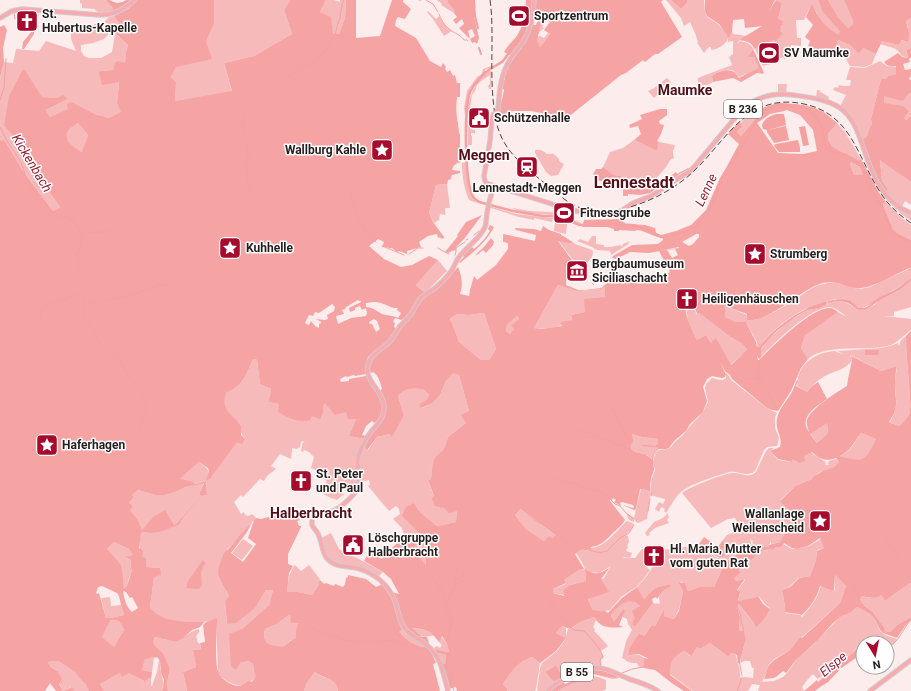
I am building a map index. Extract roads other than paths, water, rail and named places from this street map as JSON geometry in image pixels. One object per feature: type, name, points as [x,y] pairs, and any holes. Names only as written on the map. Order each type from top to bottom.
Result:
[{"type":"main road","points":[[0,18],[12,11],[22,9],[100,15],[108,14],[119,11],[134,0]]},
{"type":"main road","points":[[448,691],[434,652],[428,646],[412,636],[403,626],[390,592],[381,581],[369,572],[356,568],[339,566],[328,560],[323,552],[319,535],[312,523],[312,519],[313,516],[318,513],[333,511],[339,507],[355,492],[358,486],[359,481],[357,463],[359,455],[367,438],[379,423],[384,407],[383,398],[371,382],[368,374],[370,360],[376,353],[386,346],[421,298],[436,287],[448,275],[459,257],[481,234],[486,224],[488,207],[494,186],[486,182],[484,179],[492,118],[498,110],[501,82],[504,72],[510,59],[523,42],[529,30],[533,15],[534,0]]},
{"type":"main road","name":"B 236","points":[[494,186],[564,209],[592,214],[616,215],[633,203],[651,196],[690,171],[748,105],[759,98],[774,94],[787,94],[827,102],[840,108],[851,120],[858,134],[872,174],[882,189],[898,206],[911,213]]},
{"type":"main road","points":[[870,691],[911,660]]},
{"type":"main road","name":"B 55","points":[[548,691],[560,681],[588,668],[599,668],[647,685],[658,691]]},
{"type":"waterway","name":"Lenne","points":[[108,0],[118,4],[128,0]]},
{"type":"waterway","points":[[276,90],[300,68],[305,65],[309,65],[324,53],[335,35],[344,0]]},
{"type":"waterway","points":[[426,0],[433,4],[438,12]]},
{"type":"waterway","points":[[474,0],[475,16],[478,28]]},
{"type":"waterway","name":"Lenne","points":[[528,0],[527,22],[520,37],[503,61],[484,74],[470,92],[466,129],[468,178],[474,198],[479,202],[513,211],[543,216],[557,216],[580,225],[632,225],[641,227],[661,237],[684,232],[697,225],[710,210],[721,180],[762,113],[777,106],[796,106],[809,110],[818,119],[823,131],[825,144],[829,150],[846,155],[860,163],[870,181],[870,189],[883,209],[892,231],[905,240],[911,242]]},
{"type":"waterway","name":"Kickenbach","points":[[14,12],[15,19]]},
{"type":"waterway","points":[[439,14],[447,27],[461,36],[464,40],[468,41]]},
{"type":"waterway","points":[[479,48],[481,54]]},
{"type":"waterway","name":"Kickenbach","points":[[0,100],[4,88],[6,59]]},
{"type":"waterway","name":"Lenne","points":[[480,78],[485,72]]},
{"type":"waterway","points":[[259,100],[268,96],[273,91]]},
{"type":"waterway","points":[[246,137],[243,127],[244,118],[248,110],[256,102]]},
{"type":"waterway","name":"Kickenbach","points":[[0,127],[7,141],[21,162],[26,177],[34,191],[51,210],[59,216],[70,218],[81,232],[82,242],[77,254],[79,260],[79,265],[77,268],[77,285]]},
{"type":"waterway","points":[[247,145],[247,180],[251,192]]},
{"type":"waterway","points":[[348,187],[355,213],[365,229],[376,242]]},
{"type":"waterway","points":[[85,232],[108,231]]},
{"type":"waterway","points":[[474,235],[479,231]]},
{"type":"waterway","points":[[455,255],[456,248],[465,242]]},
{"type":"waterway","points":[[382,246],[404,255]]},
{"type":"waterway","points":[[409,254],[418,248],[423,248]]},
{"type":"waterway","points":[[438,248],[449,254]]},
{"type":"waterway","points":[[828,302],[841,300],[857,308],[865,309],[879,299],[901,288],[911,279]]},
{"type":"waterway","points":[[108,300],[128,296],[161,284],[168,286]]},
{"type":"waterway","name":"Kickenbach","points":[[75,295],[79,294],[83,299],[84,316],[95,332],[98,341],[121,361],[129,378],[136,385]]},
{"type":"waterway","points":[[41,317],[42,307],[74,296]]},
{"type":"waterway","points":[[83,299],[95,303],[97,302]]},
{"type":"waterway","points":[[760,358],[760,348],[778,329],[808,309],[819,307],[826,303]]},
{"type":"waterway","points":[[757,380],[760,360]]},
{"type":"waterway","points":[[758,375],[777,408]]},
{"type":"waterway","points":[[743,379],[756,379]]},
{"type":"waterway","name":"Kickenbach","points":[[140,388],[146,402],[146,414],[142,420],[140,429]]},
{"type":"waterway","points":[[608,406],[615,414],[623,431]]},
{"type":"waterway","points":[[3,421],[7,424]]},
{"type":"waterway","points":[[579,430],[610,441]]},
{"type":"waterway","name":"Kickenbach","points":[[140,431],[140,442]]},
{"type":"waterway","points":[[624,432],[629,440],[630,448],[633,452],[646,455]]},
{"type":"waterway","points":[[584,436],[597,437]]},
{"type":"waterway","points":[[612,442],[630,449]]},
{"type":"waterway","points":[[553,478],[598,491],[620,506],[633,518]]},
{"type":"waterway","points":[[498,491],[502,495]]},
{"type":"waterway","points":[[504,496],[508,500],[515,501],[523,510],[535,520],[557,534],[557,536],[574,545]]},
{"type":"waterway","points":[[648,511],[650,499]]},
{"type":"waterway","points":[[576,547],[579,549],[601,553],[607,551],[620,538],[629,533],[634,525]]},
{"type":"waterway","points":[[885,540],[894,550],[899,560],[905,565],[908,573]]},
{"type":"waterway","points":[[415,554],[419,562],[417,565],[418,567]]},
{"type":"waterway","points":[[446,603],[449,600],[449,595],[452,593],[456,584],[454,579],[458,568]]},
{"type":"waterway","points":[[421,569],[436,582],[446,603],[447,611]]},
{"type":"waterway","points":[[460,577],[463,572]]},
{"type":"waterway","points":[[456,582],[460,577],[467,575]]},
{"type":"waterway","points":[[457,584],[465,580]]},
{"type":"waterway","points":[[848,581],[854,585],[855,590]]},
{"type":"waterway","points":[[739,593],[737,595],[737,605],[741,617],[745,640],[739,657],[742,675]]},
{"type":"waterway","points":[[857,594],[861,603],[879,623]]},
{"type":"waterway","points":[[391,598],[395,615],[395,623]]},
{"type":"waterway","points":[[546,598],[550,604],[553,605],[555,611],[567,625]]},
{"type":"waterway","points":[[447,640],[452,623],[449,613]]},
{"type":"waterway","name":"Elspe","points":[[895,642],[911,620]]},
{"type":"waterway","points":[[881,624],[883,629],[890,633]]},
{"type":"waterway","points":[[395,626],[394,629],[402,637],[412,645],[419,648]]},
{"type":"waterway","points":[[569,626],[574,630],[584,631],[595,643],[603,657],[600,660],[601,667]]},
{"type":"waterway","points":[[312,628],[318,631]]},
{"type":"waterway","points":[[322,633],[344,640],[357,642],[394,640],[414,649],[426,648]]},
{"type":"waterway","points":[[435,651],[448,655],[446,668],[450,674],[450,685],[454,691]]},
{"type":"waterway","name":"Elspe","points":[[814,691],[828,681],[846,663],[855,657]]},
{"type":"waterway","name":"Elspe","points":[[622,673],[643,667],[656,668],[688,691]]},
{"type":"waterway","name":"Elspe","points":[[557,691],[578,680],[587,673],[611,678],[617,678],[620,676]]},
{"type":"waterway","points":[[737,691],[742,677]]},
{"type":"railway","points":[[490,0],[492,25],[492,91],[495,117],[499,131],[507,147],[519,162],[572,204],[581,208],[595,211],[610,211],[641,204],[669,190],[693,172],[728,133],[753,112],[767,105],[784,102],[804,104],[820,109],[833,117],[843,127],[859,151],[872,179],[883,197],[902,217],[911,223]]},
{"type":"place","name":"Sportzentrum","points":[[519,16]]},
{"type":"place","name":"St. Hubertus-Kapelle","points":[[27,21]]},
{"type":"place","name":"SV Maumke","points":[[769,53]]},
{"type":"place","name":"Schützenhalle","points":[[479,118]]},
{"type":"place","name":"Wallburg Kahle","points":[[382,150]]},
{"type":"place","name":"Lennestadt-Meggen","points":[[527,167]]},
{"type":"place","name":"Fitnessgrube","points":[[564,213]]},
{"type":"place","name":"Kuhhelle","points":[[230,248]]},
{"type":"place","name":"Strumberg","points":[[755,254]]},
{"type":"place","name":"Bergbaumuseum Siciliaschacht","points":[[577,271]]},
{"type":"place","name":"Heiligenhäuschen","points":[[687,299]]},
{"type":"place","name":"Haferhagen","points":[[47,445]]},
{"type":"place","name":"St. Peter und Paul","points":[[301,481]]},
{"type":"place","name":"Wallanlage Weilenscheid","points":[[820,521]]},
{"type":"place","name":"Löschgruppe Halberbracht","points":[[353,545]]},
{"type":"place","name":"Hl. Maria, Mutter vom guten Rat","points":[[654,556]]},
{"type":"district","name":"Maumke","points":[[685,90]]},
{"type":"district","name":"Meggen","points":[[484,155]]},
{"type":"district","name":"Lennestadt","points":[[634,182]]},
{"type":"district","name":"Halberbracht","points":[[311,513]]}]
